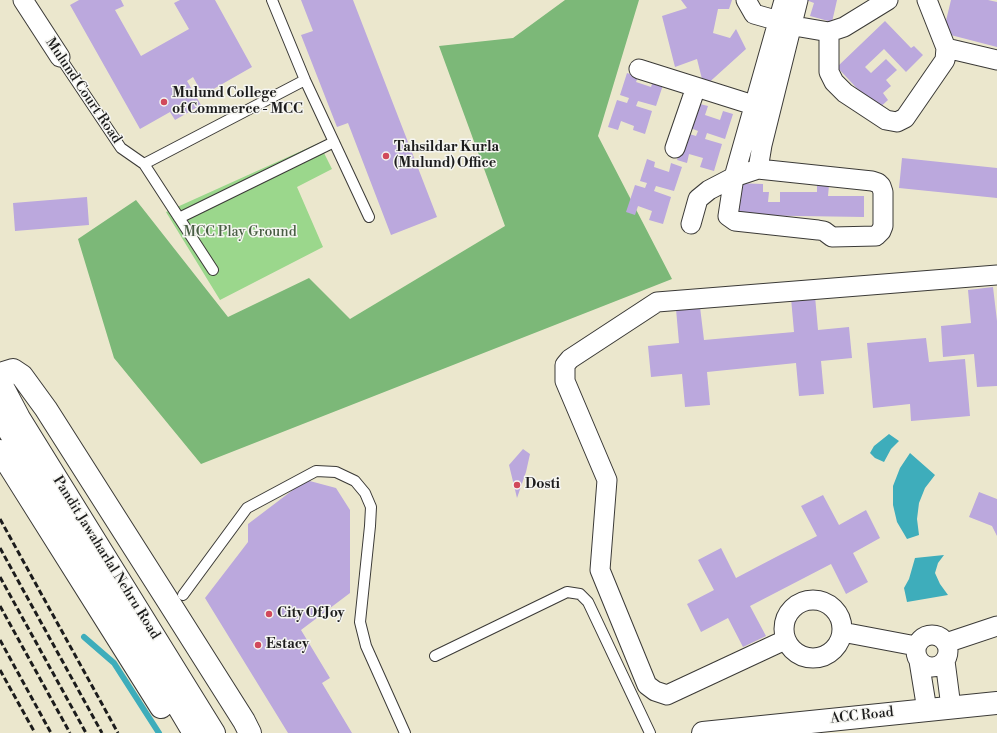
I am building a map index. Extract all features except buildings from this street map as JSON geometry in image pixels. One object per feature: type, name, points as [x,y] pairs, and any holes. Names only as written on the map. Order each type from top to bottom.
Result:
[{"type":"main road","points":[[0,374],[13,370],[22,376],[46,409],[244,721],[250,733]]},
{"type":"main road","name":"Pandit Jawaharlal Nehru Road","points":[[0,382],[19,418],[150,643],[194,733]]},
{"type":"main road","name":"Pandit Jawaharlal Nehru Road","points":[[3,421],[150,643],[214,733]]},
{"type":"main road","points":[[0,451],[178,733]]},
{"type":"main road","name":"ACC Road","points":[[703,733],[997,703]]},
{"type":"street","name":"Mulund Court Road","points":[[23,0],[60,57]]},
{"type":"street","points":[[746,0],[754,14],[788,12],[829,32],[844,27],[888,0]]},
{"type":"street","points":[[829,32],[829,72],[834,82],[845,93],[886,120],[898,122],[905,118],[944,60],[946,48],[927,0]]},
{"type":"street","points":[[691,224],[698,199],[709,190],[734,177],[758,169],[878,183],[883,192],[883,226],[881,231],[876,236],[832,237],[818,230],[735,221],[728,216],[734,177],[762,108],[788,12]]},
{"type":"street","points":[[946,48],[997,60]]},
{"type":"street","points":[[639,69],[762,108]]},
{"type":"street","points":[[675,148],[696,87]]},
{"type":"street","points":[[758,169],[762,108]]},
{"type":"street","points":[[785,640],[667,694],[655,691],[647,685],[600,570],[607,480],[565,380],[565,365],[570,358],[657,302],[997,275]]},
{"type":"street","points":[[803,601],[821,601],[830,605],[837,613],[841,622],[842,632],[839,641],[833,650],[825,656],[806,658],[797,654],[790,648],[785,640],[785,621],[788,613],[803,601]]},
{"type":"street","points":[[842,632],[917,654],[928,667],[933,668],[939,667],[946,652],[997,626]]},
{"type":"street","points":[[927,710],[917,654],[919,641],[933,635],[943,639],[946,652],[951,707]]},
{"type":"lane","points":[[272,0],[305,80],[369,217]]},
{"type":"lane","name":"Mulund Court Road","points":[[60,57],[121,148],[144,164]]},
{"type":"lane","points":[[213,270],[144,164],[305,80]]},
{"type":"lane","points":[[180,218],[334,142]]},
{"type":"lane","points":[[183,595],[247,508],[316,471],[336,472],[355,481],[365,493],[371,507],[360,622],[366,646],[405,733]]},
{"type":"lane","points":[[435,656],[567,592],[580,594],[588,602],[650,733]]},
{"type":"green space","points":[[565,0],[639,0],[598,136],[672,279],[201,464],[114,358],[78,239],[136,200],[228,317],[309,278],[350,319],[505,226],[439,46],[513,38]]},
{"type":"green space","name":"MCC Play Ground","points":[[319,143],[332,169],[297,187],[323,247],[220,300],[166,212]]},
{"type":"water","points":[[889,434],[899,441],[891,449],[884,462],[875,458],[870,453],[874,446]]},
{"type":"water","points":[[910,453],[935,475],[925,488],[919,503],[917,519],[919,535],[907,539],[897,522],[893,505],[893,486],[900,468]]},
{"type":"water","points":[[944,555],[938,563],[935,573],[940,584],[948,595],[907,602],[904,588],[909,579],[915,558]]},
{"type":"waterway","points":[[84,637],[114,663],[159,733]]},
{"type":"railway","points":[[0,519],[118,733]]},
{"type":"railway","points":[[0,548],[102,733]]},
{"type":"railway","points":[[0,577],[86,733]]},
{"type":"railway","points":[[0,606],[70,733]]},
{"type":"railway","points":[[0,640],[51,733]]},
{"type":"railway","points":[[0,670],[35,733]]},
{"type":"place","name":"Mulund College of Commerce - MCC","points":[[164,102]]},
{"type":"place","name":"Tahsildar Kurla (Mulund) Office","points":[[386,156]]},
{"type":"place","name":"Dosti","points":[[517,485]]},
{"type":"place","name":"City Of Joy","points":[[269,614]]},
{"type":"place","name":"Estacy","points":[[258,645]]}]
